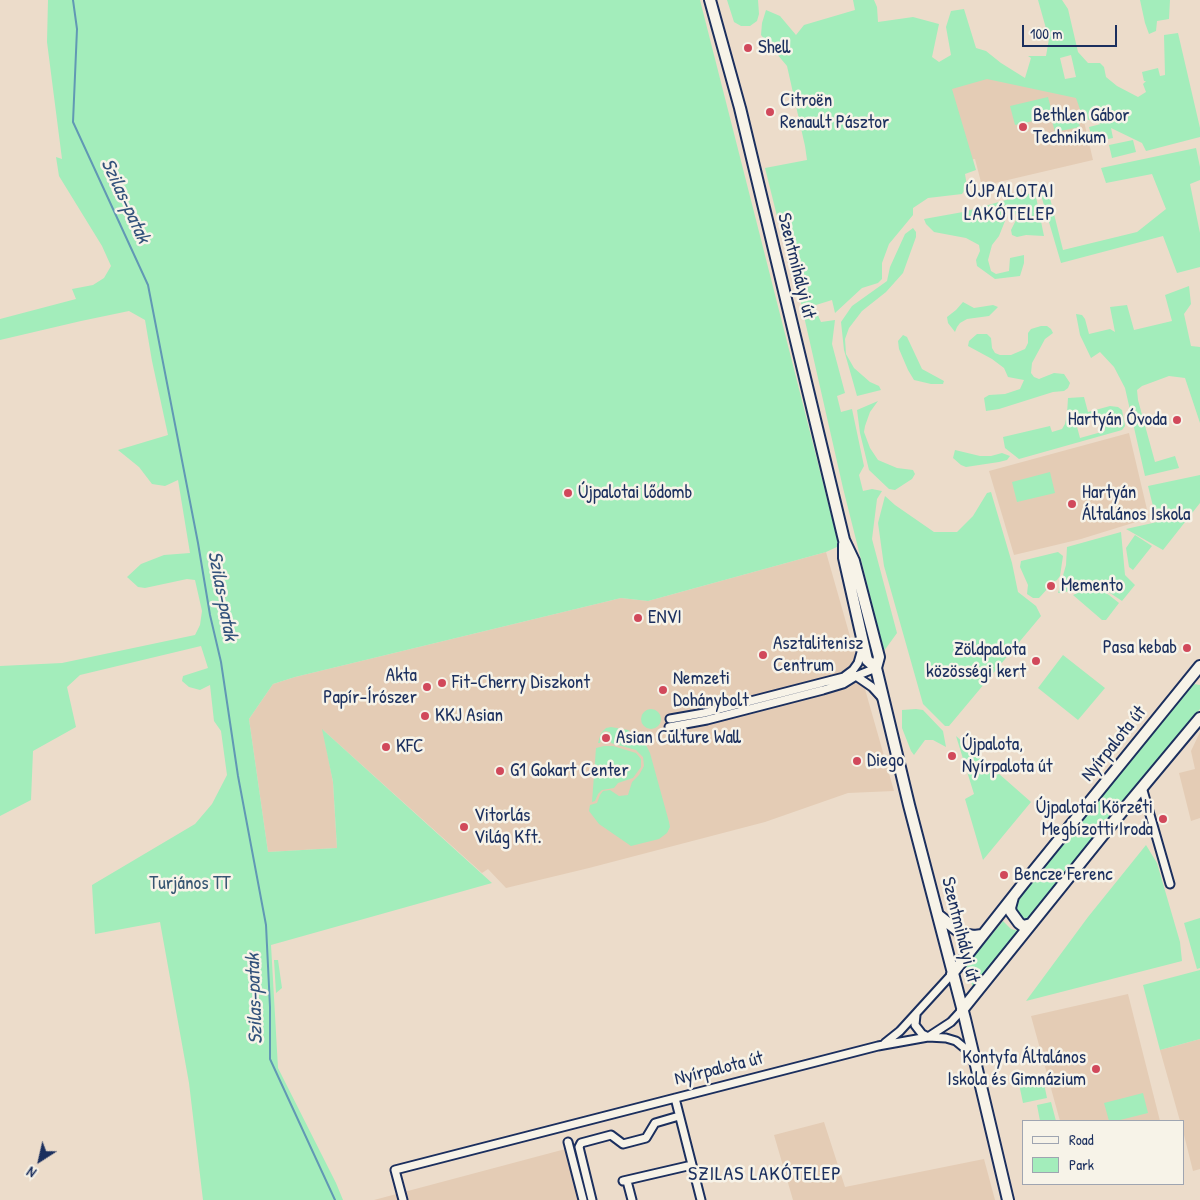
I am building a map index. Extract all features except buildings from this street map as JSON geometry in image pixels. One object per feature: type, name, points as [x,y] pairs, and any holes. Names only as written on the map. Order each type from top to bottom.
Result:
[{"type":"main road","name":"Szentmihályi út","points":[[710,0],[742,116],[844,540],[854,561],[879,657],[876,668],[1008,1200]]},
{"type":"main road","name":"Szentmihályi út","points":[[844,540],[844,558],[863,640],[868,660],[876,668]]},
{"type":"main road","name":"Nyírpalota út","points":[[952,974],[1200,666]]},
{"type":"main road","points":[[1184,686],[1192,682],[1200,683]]},
{"type":"main road","name":"Nyírpalota út","points":[[962,1010],[1200,718]]},
{"type":"main road","points":[[1014,895],[1010,908],[1011,912],[1023,926],[1031,924]]},
{"type":"main road","points":[[938,915],[962,934],[982,935]]},
{"type":"street","points":[[844,677],[858,663],[861,657],[863,640]]},
{"type":"street","points":[[668,727],[706,720],[823,690],[843,684],[856,676],[876,668]]},
{"type":"street","points":[[670,719],[704,713],[844,677],[856,676],[872,687],[884,701]]},
{"type":"street","points":[[1142,787],[1170,884]]},
{"type":"street","name":"Nyírpalota út","points":[[878,1046],[892,1039],[952,974]]},
{"type":"street","points":[[942,987],[952,988],[957,992]]},
{"type":"street","name":"Nyírpalota út","points":[[403,1200],[395,1170],[878,1046],[928,1037],[951,1022],[962,1010]]},
{"type":"street","points":[[916,1015],[915,1025],[922,1034],[928,1037],[946,1038],[956,1041],[973,1055]]},
{"type":"street","points":[[674,1098],[701,1200]]},
{"type":"street","points":[[592,1200],[579,1147],[581,1144],[611,1135],[623,1144],[646,1138],[655,1123],[679,1116]]},
{"type":"street","points":[[568,1142],[583,1200]]},
{"type":"street","points":[[632,1200],[625,1181],[692,1165]]},
{"type":"shaded area","name":"Bethlen Gábor Technikum","points":[[988,78],[1078,96],[1093,160],[982,186],[975,159],[968,160],[950,87]]},
{"type":"shaded area","name":"Hartyán Általános Iskola","points":[[1129,433],[1149,518],[1081,539],[1014,555],[989,471]]},
{"type":"shaded area","points":[[826,552],[894,791],[848,793],[765,822],[506,888],[488,869],[482,873],[323,730],[333,782],[337,848],[268,852],[249,719],[273,684],[295,677],[621,598],[648,601]]},
{"type":"shaded area","points":[[1200,732],[1200,818],[1191,821],[1179,773],[1195,769],[1191,751]]},
{"type":"shaded area","name":"Kontyfa Általános Iskola és Gimnázium","points":[[1128,994],[1160,1120],[1060,1120],[1031,1016]]},
{"type":"shaded area","points":[[1200,1039],[1200,1169],[1193,1171],[1185,1139],[1185,1120],[1180,1120],[1160,1050]]},
{"type":"shaded area","points":[[824,1122],[845,1187],[984,1159],[995,1200],[793,1200],[774,1135]]},
{"type":"shaded area","points":[[573,1147],[587,1200],[374,1200]]},
{"type":"green space","name":"Turjános TT","points":[[48,0],[700,0],[839,546],[826,552],[648,601],[621,598],[295,677],[273,684],[249,719],[268,852],[337,848],[333,782],[322,729],[492,883],[271,945],[278,1068],[343,1200],[203,1200],[189,1083],[160,922],[95,934],[92,885],[195,824],[212,804],[227,775],[221,731],[214,721],[210,685],[200,690],[189,687],[182,681],[183,676],[208,668],[201,646],[80,675],[67,687],[76,727],[33,751],[31,800],[0,816],[0,666],[62,663],[195,635],[200,625],[202,611],[195,580],[187,579],[145,588],[138,587],[127,577],[141,564],[164,555],[190,553],[178,480],[165,486],[152,484],[139,467],[118,450],[168,435],[145,320],[129,311],[0,340],[0,319],[76,299],[72,289],[93,285],[104,278],[111,266],[102,246],[59,176],[56,157],[62,159],[47,42]]},
{"type":"green space","points":[[727,0],[758,0],[759,14],[757,21],[750,26],[741,26],[734,22]]},
{"type":"green space","points":[[853,0],[874,0],[877,7],[878,22],[913,17],[939,24],[932,57],[939,62],[951,55],[946,27],[951,11],[964,9],[976,48],[986,51],[1025,78],[1031,58],[1028,56],[1046,56],[1049,39],[1038,0],[1062,0],[1068,9],[1078,52],[1088,63],[1100,63],[1104,67],[1106,77],[1117,86],[1138,97],[1146,92],[1143,84],[1146,81],[1144,81],[1142,72],[1158,68],[1160,76],[1165,75],[1164,35],[1178,33],[1200,128],[1200,137],[1146,151],[1142,143],[1111,128],[1113,138],[1093,142],[1089,127],[1101,124],[1083,118],[1076,98],[987,79],[952,89],[976,170],[965,174],[967,186],[962,194],[928,198],[913,208],[913,215],[889,244],[882,263],[882,279],[878,283],[862,288],[835,313],[832,300],[816,305],[816,311],[821,322],[835,320],[832,344],[845,393],[837,396],[841,412],[852,409],[864,466],[859,475],[863,491],[872,489],[882,491],[877,499],[872,539],[897,633],[884,651],[843,488],[798,290],[765,168],[807,160],[787,66],[761,35],[766,10],[780,16],[796,35],[804,25],[855,10]],"holes":[[[1071,55],[1076,77],[1065,79],[1060,58]]]},
{"type":"green space","points":[[1140,0],[1170,0],[1169,19],[1157,21],[1156,31],[1149,34],[1145,23]]},
{"type":"green space","points":[[1048,97],[1053,116],[1076,111],[1080,127],[1055,132],[1051,117],[1015,125],[1010,106]]},
{"type":"green space","points":[[1133,140],[1136,152],[1112,158],[1109,145]]},
{"type":"green space","points":[[1196,148],[1200,167],[1200,180],[1190,184],[1200,233],[1200,267],[1177,273],[1163,236],[1061,263],[1041,195],[1049,194],[1063,250],[1137,232],[1166,209],[1152,174],[1106,183],[1101,168]]},
{"type":"green space","points":[[1035,192],[1044,236],[1026,235],[1017,237],[1012,235],[1011,230],[1017,218],[1013,207],[1006,206],[1003,211],[1005,221],[999,236],[992,245],[988,260],[991,271],[996,274],[1009,271],[1010,258],[1024,255],[1020,276],[995,279],[977,266],[976,260],[980,251],[979,245],[966,238],[934,232],[924,219],[963,212]]},
{"type":"green space","points":[[913,228],[916,232],[916,237],[903,273],[886,292],[862,311],[849,328],[845,339],[846,354],[854,368],[870,382],[879,386],[881,390],[857,396],[844,350],[841,322],[852,306],[887,281],[890,267],[905,234]]},
{"type":"green space","points":[[1189,286],[1191,304],[1184,314],[1191,346],[1200,347],[1200,423],[1185,378],[1169,376],[1142,386],[1137,390],[1155,462],[1175,456],[1179,468],[1145,476],[1125,388],[1114,367],[1100,352],[1091,358],[1080,335],[1076,314],[1082,315],[1085,319],[1089,334],[1110,329],[1115,332],[1110,307],[1127,305],[1134,330],[1172,321],[1165,295]]},
{"type":"green space","points":[[963,302],[974,308],[993,305],[998,307],[989,316],[967,319],[960,323],[955,332],[948,323],[947,317]]},
{"type":"green space","points":[[1047,326],[1053,333],[1045,339],[1032,363],[1031,373],[1039,379],[1054,373],[1064,374],[1070,383],[1068,388],[1064,391],[1053,392],[999,409],[986,411],[984,398],[989,395],[1005,394],[1020,389],[1024,380],[1008,377],[1004,368],[968,346],[969,341],[977,334],[987,334],[991,338],[992,348],[995,353],[1011,355],[1025,349],[1028,343],[1028,333],[1031,329]]},
{"type":"green space","points":[[903,335],[907,337],[922,369],[944,381],[943,384],[931,384],[914,380],[899,349],[898,341]]},
{"type":"green space","points":[[1084,397],[1088,412],[1110,406],[1118,407],[1122,410],[1125,426],[1122,430],[1019,459],[1005,448],[1003,437],[1050,426],[1052,432],[1062,429],[1067,414],[1068,398]],"holes":[[[1102,417],[1105,431],[1080,438],[1076,423]]]},
{"type":"green space","points":[[878,401],[870,412],[865,426],[864,432],[870,448],[878,460],[897,468],[913,470],[915,474],[912,479],[895,490],[889,489],[869,470],[860,433],[857,410]]},
{"type":"green space","points":[[955,450],[980,456],[1002,453],[1010,456],[1007,460],[999,462],[966,467],[953,458]]},
{"type":"green space","points":[[1050,472],[1055,493],[1017,502],[1012,482]]},
{"type":"green space","points":[[1200,475],[1200,503],[1163,550],[1126,529],[1157,522],[1148,486]]},
{"type":"green space","points":[[991,492],[1012,563],[1018,592],[1036,606],[1041,616],[949,726],[945,726],[923,704],[884,566],[878,523],[885,496],[934,532],[957,532],[973,516],[987,493]]},
{"type":"green space","points":[[1121,532],[1125,575],[1135,585],[1122,601],[1095,583],[1078,590],[1058,593],[1066,565],[1067,547]]},
{"type":"green space","points":[[1135,535],[1152,546],[1133,570],[1129,567],[1126,548]]},
{"type":"green space","points":[[1058,552],[1063,556],[1060,576],[1049,584],[1049,587],[1039,598],[1033,598],[1027,594],[1028,585],[1020,567],[1021,561]]},
{"type":"green space","points":[[1095,587],[1119,603],[1106,620],[1102,620],[1073,595]]},
{"type":"green space","points":[[1063,655],[1105,688],[1078,720],[1038,688]]},
{"type":"green space","points":[[1194,684],[1200,685],[1200,709],[1030,919],[1025,920],[1018,917],[1013,904],[1187,688]]},
{"type":"green space","points":[[651,709],[658,712],[661,719],[658,726],[651,729],[644,726],[641,719],[644,712]]},
{"type":"green space","points":[[902,710],[923,710],[943,731],[946,747],[933,740],[925,740],[914,755],[902,728]]},
{"type":"green space","points":[[606,728],[628,730],[646,745],[650,753],[670,827],[667,833],[659,839],[631,846],[599,824],[589,811],[590,805],[597,803],[603,791],[610,790],[619,796],[628,795],[632,782],[644,766],[643,757],[636,750],[611,743],[610,732],[605,731],[602,733],[600,743],[598,743],[601,733]]},
{"type":"green space","points":[[956,736],[1031,802],[983,860],[965,799],[974,794]]},
{"type":"green space","points":[[613,746],[636,753],[641,759],[641,767],[633,778],[618,783],[614,788],[602,790],[595,801],[592,802],[596,748]]},
{"type":"green space","points":[[1146,845],[1157,863],[1180,942],[1182,961],[1026,1001],[1088,917]]},
{"type":"green space","points":[[1200,918],[1200,968],[1197,969],[1184,923]]},
{"type":"green space","points":[[1003,921],[1011,929],[1022,932],[974,991],[966,966]]},
{"type":"green space","points":[[274,960],[278,960],[282,988],[276,993]]},
{"type":"green space","points":[[1200,970],[1200,1039],[1160,1050],[1143,985]]},
{"type":"green space","points":[[1042,1074],[1047,1098],[1023,1103],[1018,1079]]},
{"type":"green space","points":[[1143,1093],[1148,1113],[1120,1120],[1109,1120],[1104,1103]]},
{"type":"green space","points":[[1051,1102],[1056,1120],[1040,1120],[1037,1105]]},
{"type":"waterway","name":"Szilas-patak","points":[[73,0],[77,29],[73,122],[148,285],[198,543],[210,615],[221,662],[238,776],[266,925],[270,1007],[270,1059],[335,1200]]},
{"type":"place","name":"Shell","points":[[748,48]]},
{"type":"place","name":"Citroën Renault Pásztor","points":[[770,112]]},
{"type":"place","name":"Bethlen Gábor Technikum","points":[[1023,127]]},
{"type":"place","name":"Hartyán Óvoda","points":[[1177,420]]},
{"type":"place","name":"Újpalotai lődomb","points":[[568,493]]},
{"type":"place","name":"Hartyán Általános Iskola","points":[[1072,504]]},
{"type":"place","name":"Memento","points":[[1051,586]]},
{"type":"place","name":"ENVI","points":[[638,618]]},
{"type":"place","name":"Pasa kebab","points":[[1187,648]]},
{"type":"place","name":"Asztalitenisz Centrum","points":[[763,655]]},
{"type":"place","name":"Zöldpalota közösségi kert","points":[[1036,661]]},
{"type":"place","name":"Fit-Cherry Diszkont","points":[[442,683]]},
{"type":"place","name":"Akta Papír-Írószer","points":[[427,687]]},
{"type":"place","name":"Nemzeti Dohánybolt","points":[[663,690]]},
{"type":"place","name":"KKJ Asian","points":[[425,716]]},
{"type":"place","name":"Asian Culture Wall","points":[[606,738]]},
{"type":"place","name":"KFC","points":[[386,747]]},
{"type":"place","name":"Újpalota, Nyírpalota út","points":[[952,756]]},
{"type":"place","name":"Diego","points":[[857,761]]},
{"type":"place","name":"G1 Gokart Center","points":[[500,771]]},
{"type":"place","name":"Újpalotai Körzeti Megbízotti Iroda","points":[[1163,819]]},
{"type":"place","name":"Vitorlás Világ Kft.","points":[[464,827]]},
{"type":"place","name":"Bencze Ferenc","points":[[1004,875]]},
{"type":"place","name":"Kontyfa Általános Iskola és Gimnázium","points":[[1096,1069]]},
{"type":"district","name":"ÚJPALOTAI LAKÓTELEP","points":[[1010,204]]},
{"type":"district","name":"SZILAS LAKÓTELEP","points":[[765,1175]]}]
